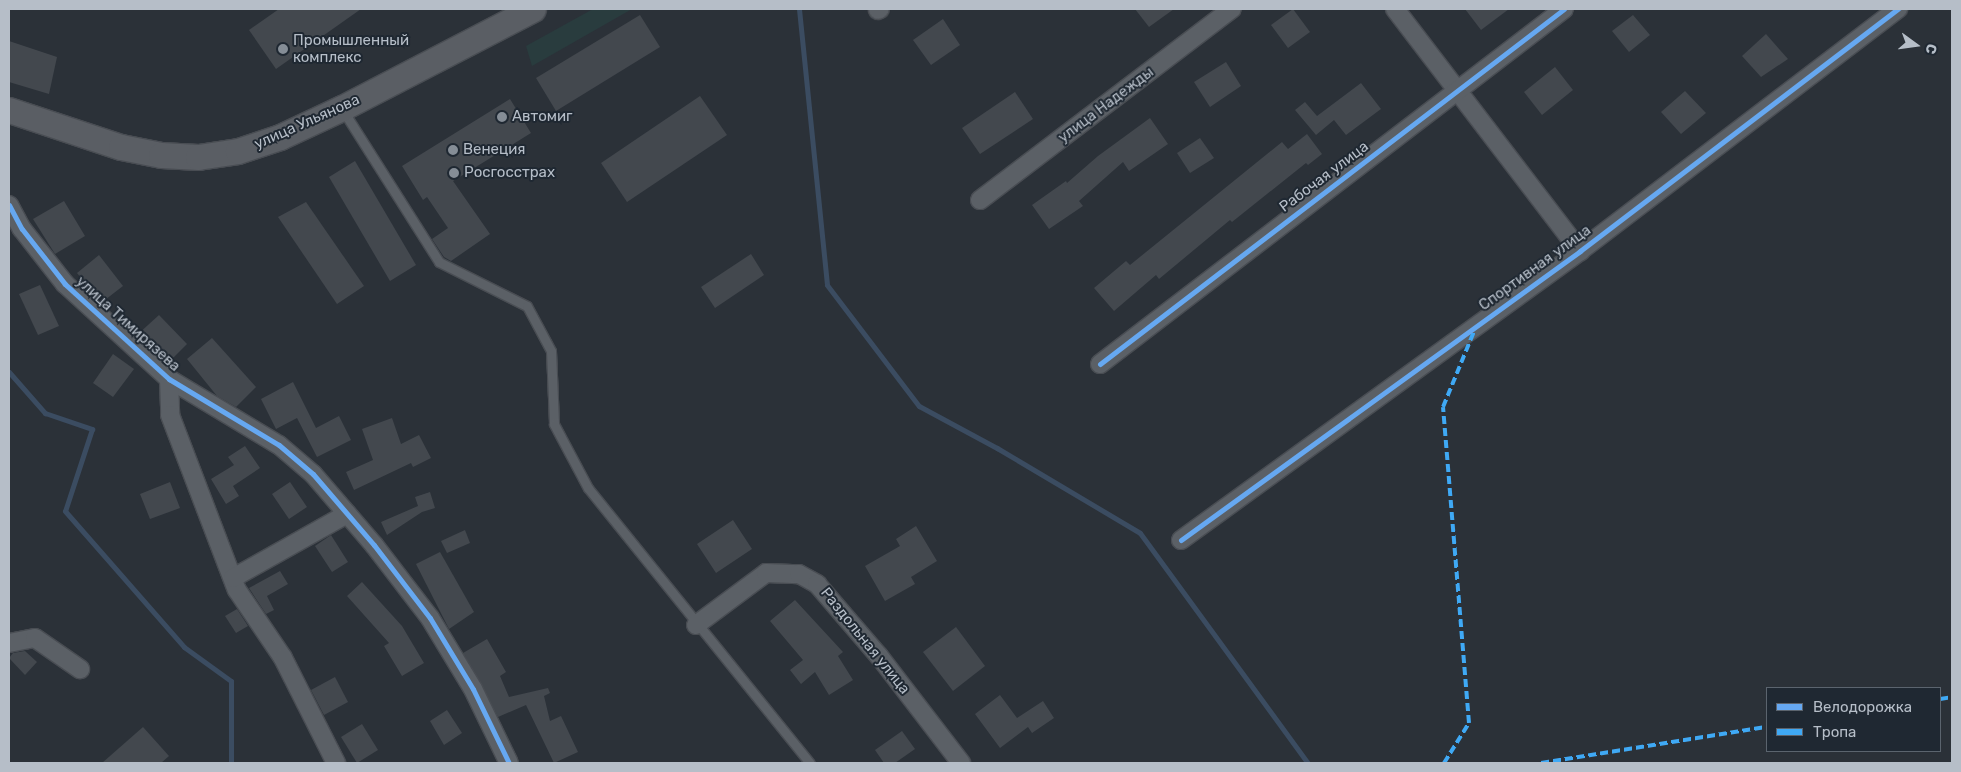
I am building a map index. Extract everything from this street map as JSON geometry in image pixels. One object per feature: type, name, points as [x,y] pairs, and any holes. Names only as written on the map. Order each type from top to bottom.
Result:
[{"type":"main road","name":"улица Ульянова","points":[[9,110],[121,146],[161,155],[198,157],[238,151],[264,143],[342,108],[533,9]]},
{"type":"street","name":"улица Надежды","points":[[980,200],[1232,9]]},
{"type":"street","points":[[1396,9],[1580,251]]},
{"type":"street","name":"Рабочая улица","points":[[1100,364],[1564,9]]},
{"type":"street","name":"Спортивная улица","points":[[1181,540],[1580,251],[1898,9]]},
{"type":"street","name":"улица Тимирязева","points":[[9,205],[22,229],[65,284],[169,379],[279,445],[313,474],[430,618],[473,689],[509,763]]},
{"type":"street","name":"улица Тимирязева","points":[[169,379],[170,415],[233,578],[283,658],[336,763]]},
{"type":"street","points":[[233,578],[347,514]]},
{"type":"street","name":"Раздольная улица","points":[[696,625],[766,573],[799,574],[817,584],[880,656],[961,763]]},
{"type":"street","points":[[9,643],[35,638],[80,669]]},
{"type":"lane","points":[[342,108],[439,262],[526,306],[551,351],[554,424],[588,488],[696,625],[810,763]]},
{"type":"shaded area","points":[[593,9],[632,9],[532,66],[526,46]]},
{"type":"building","name":"Промышленный комплекс","points":[[279,9],[361,9],[276,69],[249,30]]},
{"type":"building","points":[[1135,9],[1174,9],[1149,27]]},
{"type":"building","points":[[1293,9],[1310,32],[1288,48],[1271,25]]},
{"type":"building","points":[[1465,9],[1509,9],[1481,30]]},
{"type":"building","points":[[640,15],[660,47],[556,111],[536,78]]},
{"type":"building","points":[[1633,15],[1650,35],[1629,52],[1612,31]]},
{"type":"building","points":[[943,19],[960,45],[931,65],[913,40]]},
{"type":"building","points":[[1766,34],[1788,59],[1761,77],[1742,56]]},
{"type":"building","points":[[9,41],[57,57],[49,94],[9,82]]},
{"type":"building","points":[[1226,62],[1241,86],[1210,107],[1194,82]]},
{"type":"building","points":[[1555,67],[1573,90],[1542,115],[1524,92]]},
{"type":"building","points":[[1361,83],[1381,109],[1346,135],[1334,120],[1316,135],[1295,110],[1305,102],[1317,116]]},
{"type":"building","points":[[1685,91],[1706,113],[1681,134],[1661,112]]},
{"type":"building","points":[[1015,92],[1033,119],[980,154],[962,128]]},
{"type":"building","points":[[700,96],[727,135],[627,202],[601,163]]},
{"type":"building","points":[[510,99],[531,133],[453,181],[490,234],[451,261],[444,257],[432,239],[448,228],[427,197],[423,200],[402,166]]},
{"type":"building","points":[[1150,118],[1168,144],[1129,171],[1123,162],[1079,201],[1083,206],[1049,229],[1032,205],[1066,181],[1067,183],[1098,156]]},
{"type":"building","points":[[1307,134],[1322,154],[1308,165],[1306,163],[1232,222],[1230,220],[1159,279],[1156,275],[1114,311],[1094,288],[1126,261],[1130,265],[1282,142],[1288,149]]},
{"type":"building","points":[[1200,138],[1214,158],[1190,173],[1177,153]]},
{"type":"building","points":[[355,161],[416,265],[390,281],[329,177]]},
{"type":"building","points":[[64,201],[85,236],[55,254],[33,219]]},
{"type":"building","points":[[306,202],[364,286],[337,304],[278,217]]},
{"type":"building","points":[[751,254],[764,275],[715,308],[701,287]]},
{"type":"building","points":[[99,255],[123,286],[101,303],[77,273]]},
{"type":"building","points":[[40,285],[59,326],[38,335],[19,294]]},
{"type":"building","points":[[159,315],[187,344],[168,363],[137,335]]},
{"type":"building","points":[[212,338],[256,387],[236,407],[217,396],[187,359]]},
{"type":"building","points":[[113,354],[134,369],[113,397],[93,383]]},
{"type":"building","points":[[293,382],[316,428],[339,416],[351,440],[317,457],[297,418],[276,429],[261,399]]},
{"type":"building","points":[[392,418],[401,444],[419,435],[431,458],[413,467],[411,463],[354,490],[346,472],[373,460],[362,429]]},
{"type":"building","points":[[245,446],[260,468],[233,486],[239,496],[226,504],[211,479],[234,465],[228,457]]},
{"type":"building","points":[[170,482],[180,508],[150,519],[140,494]]},
{"type":"building","points":[[290,482],[307,507],[289,519],[272,494]]},
{"type":"building","points":[[430,492],[435,508],[422,512],[387,535],[381,522],[418,506],[415,497]]},
{"type":"building","points":[[733,520],[752,549],[716,573],[697,544]]},
{"type":"building","points":[[916,526],[937,561],[911,577],[915,584],[885,601],[865,566],[900,546],[896,539]]},
{"type":"building","points":[[465,530],[470,543],[447,553],[441,541]]},
{"type":"building","points":[[331,535],[348,562],[332,572],[315,546]]},
{"type":"building","points":[[440,552],[474,612],[449,629],[416,564]]},
{"type":"building","points":[[280,571],[288,584],[267,596],[274,610],[266,614],[249,588]]},
{"type":"building","points":[[362,582],[402,626],[424,663],[402,676],[384,646],[389,643],[347,596]]},
{"type":"building","points":[[795,600],[843,652],[838,656],[853,680],[829,695],[815,672],[801,684],[790,670],[803,660],[770,621]]},
{"type":"building","points":[[237,609],[248,626],[236,633],[225,616]]},
{"type":"building","points":[[956,627],[985,666],[953,691],[923,652]]},
{"type":"building","points":[[487,639],[506,672],[500,676],[509,697],[548,688],[550,693],[544,696],[550,721],[561,716],[578,752],[554,763],[526,705],[498,717],[463,653]]},
{"type":"building","points":[[25,651],[37,662],[25,675],[9,658],[13,653]]},
{"type":"building","points":[[335,677],[348,702],[324,715],[311,690]]},
{"type":"building","points":[[1000,695],[1017,718],[1043,701],[1054,718],[1032,733],[1028,727],[1000,748],[975,714]]},
{"type":"building","points":[[447,710],[462,733],[444,745],[430,721]]},
{"type":"building","points":[[362,724],[378,750],[357,763],[341,737]]},
{"type":"building","points":[[143,727],[169,756],[161,763],[102,763]]},
{"type":"building","points":[[902,731],[915,749],[895,763],[884,763],[875,750]]},
{"type":"waterway","points":[[799,9],[827,285],[919,406],[997,448],[1140,533],[1308,763]]},
{"type":"waterway","points":[[9,372],[45,413],[92,429],[65,511],[184,647],[231,681],[231,763]]},
{"type":"marked path","points":[[1444,763],[1469,723],[1443,407],[1475,329]]},
{"type":"marked path","points":[[1941,699],[1952,697]]},
{"type":"marked path","points":[[1541,763],[1766,727]]},
{"type":"cycle path","points":[[1100,364],[1564,9]]},
{"type":"cycle path","points":[[1181,540],[1580,251],[1898,9]]},
{"type":"cycle path","points":[[9,205],[22,229],[65,284],[169,379],[279,445],[313,474],[374,545],[430,618],[473,689],[509,763]]},
{"type":"place","name":"Промышленный комплекс","points":[[283,49]]},
{"type":"place","name":"Автомиг","points":[[502,117]]},
{"type":"place","name":"Венеция","points":[[453,150]]},
{"type":"place","name":"Росгосстрах","points":[[454,173]]}]
